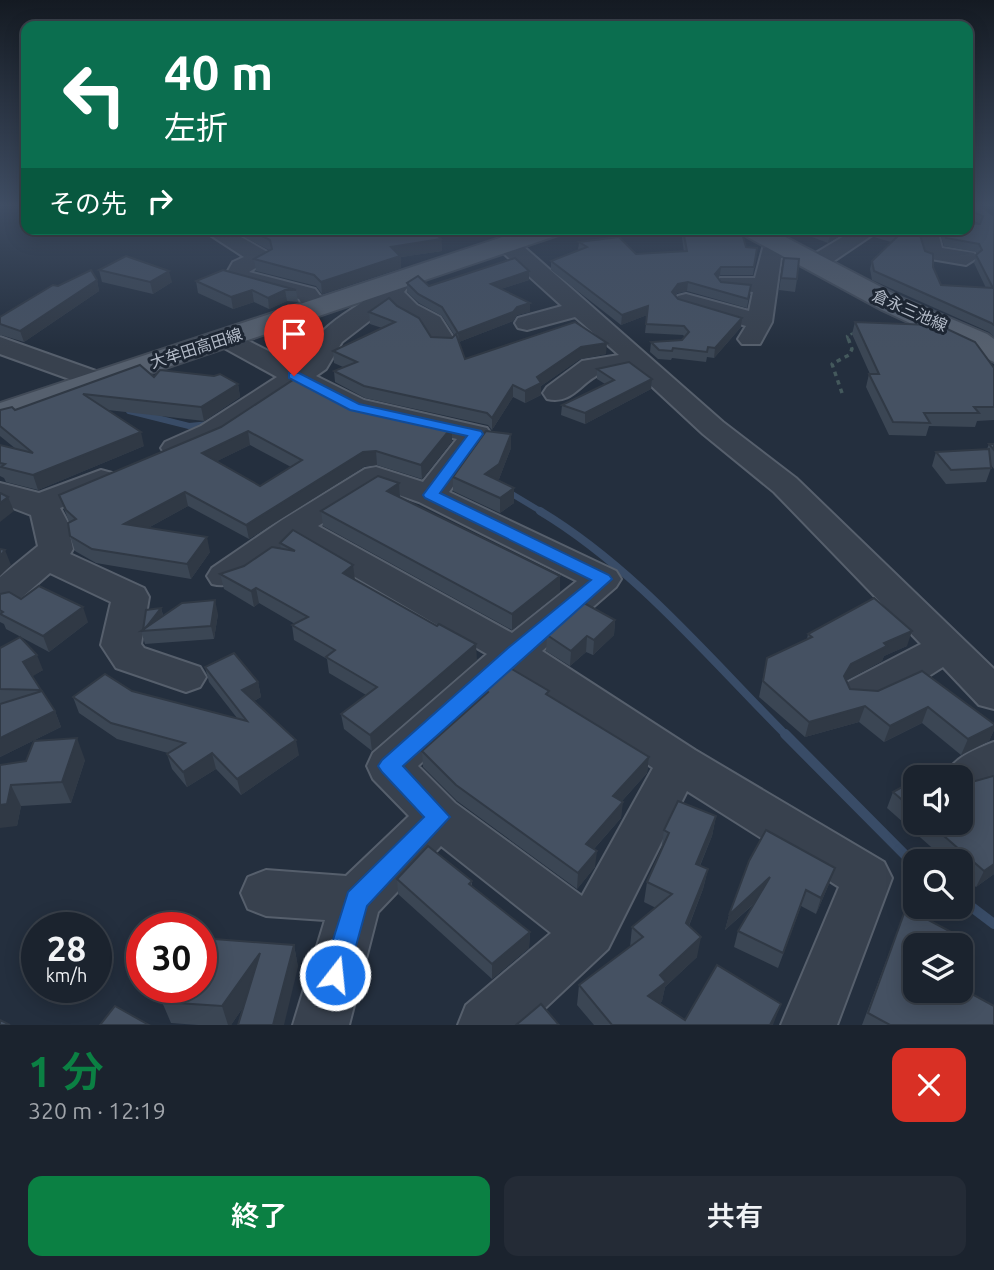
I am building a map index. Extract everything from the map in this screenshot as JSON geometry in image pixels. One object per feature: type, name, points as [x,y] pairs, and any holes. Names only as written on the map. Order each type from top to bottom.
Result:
[{"type":"main road","name":"大牟田高田線","points":[[0,414],[317,308],[397,286],[515,261],[524,253]]},
{"type":"main road","name":"倉永三池線","points":[[800,253],[879,297],[988,345]]},
{"type":"street","points":[[252,253],[261,258],[241,267],[236,276],[307,294],[317,308]]},
{"type":"street","points":[[686,301],[756,330],[772,253]]},
{"type":"street","points":[[817,262],[832,253]]},
{"type":"street","points":[[933,253],[966,258]]},
{"type":"street","points":[[515,261],[578,309],[640,348],[713,428],[785,485],[994,694]]},
{"type":"street","points":[[727,282],[766,286]]},
{"type":"street","points":[[41,504],[212,432],[317,363],[321,348],[339,327],[397,286],[408,310],[431,322],[443,342]]},
{"type":"street","points":[[527,323],[578,309]]},
{"type":"street","points":[[226,339],[355,407],[476,434],[430,495]]},
{"type":"street","points":[[0,345],[97,382]]},
{"type":"street","points":[[557,393],[592,367],[640,348]]},
{"type":"street","points":[[225,576],[294,527],[376,476],[430,495],[603,579],[515,652],[389,766],[439,817],[590,932]]},
{"type":"street","points":[[0,493],[41,504],[50,514],[56,549],[0,596]]},
{"type":"street","points":[[294,527],[515,652],[679,763],[867,878],[808,1025]]},
{"type":"street","points":[[45,556],[131,597],[121,645],[130,658],[186,677]]},
{"type":"street","points":[[863,693],[947,648]]},
{"type":"street","points":[[486,1025],[590,932],[679,763]]},
{"type":"street","points":[[321,1025],[356,900],[439,817]]},
{"type":"street","points":[[265,893],[356,900]]},
{"type":"path","points":[[842,393],[832,364],[849,355],[852,349],[847,336],[867,328],[874,320],[879,297]]},
{"type":"building","points":[[265,253],[397,253],[400,256],[321,282],[314,275],[254,259]]},
{"type":"building","points":[[572,253],[756,253],[754,267],[721,267],[715,274],[721,282],[751,285],[748,299],[688,282],[678,284],[672,292],[678,299],[742,318],[715,348],[708,347],[707,352],[673,348],[672,351],[659,350],[651,342],[682,340],[689,332],[684,326],[646,324],[648,306],[622,315],[551,261]]},
{"type":"building","points":[[880,253],[930,253],[933,254],[933,267],[941,285],[993,288],[976,255],[994,253],[994,325],[874,271],[872,261]]},
{"type":"building","points":[[126,256],[169,271],[150,282],[99,270]]},
{"type":"building","points":[[515,258],[529,271],[491,284],[530,303],[458,333],[442,307],[418,294],[407,283],[418,276],[429,286]]},
{"type":"building","points":[[784,258],[799,259],[797,279],[781,278]]},
{"type":"building","points":[[91,270],[97,280],[20,331],[0,324],[0,317],[53,285],[58,286]]},
{"type":"building","points":[[223,270],[296,290],[285,290],[268,298],[252,290],[231,297],[196,281]]},
{"type":"building","points":[[389,298],[397,306],[419,318],[431,337],[452,338],[456,334],[465,359],[575,322],[607,343],[581,347],[537,377],[541,383],[525,391],[513,385],[492,418],[487,413],[364,386],[334,371],[357,362],[333,351],[395,322],[369,312]]},
{"type":"building","points":[[930,321],[975,342],[994,368],[994,407],[974,407],[979,413],[924,413],[930,423],[893,422],[869,374],[879,374],[855,322],[930,325]]},
{"type":"building","points":[[629,362],[652,379],[585,413],[562,405],[614,380],[597,369]]},
{"type":"building","points":[[140,365],[154,377],[160,370],[214,376],[220,374],[238,384],[201,407],[83,394],[141,432],[33,475],[1,467],[5,464],[0,463],[0,445],[33,453],[0,426],[0,410],[12,407],[15,410]]},
{"type":"building","points":[[296,378],[343,402],[452,427],[421,465],[376,451],[363,452],[246,525],[185,492],[124,524],[207,537],[187,564],[92,549],[70,536],[68,523],[76,519],[66,510],[59,495],[221,427]],"holes":[[[248,431],[302,460],[260,486],[202,453]]]},
{"type":"building","points":[[486,431],[511,434],[499,464],[485,474],[514,488],[500,498],[453,477]]},
{"type":"building","points":[[989,449],[991,468],[951,470],[936,452]]},
{"type":"building","points":[[378,476],[399,483],[387,491],[560,576],[512,614],[321,511]]},
{"type":"building","points":[[0,493],[8,497],[0,503]]},
{"type":"building","points":[[293,530],[353,565],[343,573],[437,626],[439,624],[476,644],[370,735],[341,714],[377,687],[326,657],[335,650],[292,625],[308,617],[256,588],[251,591],[220,574],[244,566],[272,547],[295,551],[280,543]]},
{"type":"building","points":[[39,586],[83,607],[43,636],[0,614],[3,612],[0,610],[0,594],[9,592],[21,599]]},
{"type":"building","points":[[874,598],[912,631],[884,643],[887,646],[851,664],[844,676],[850,689],[878,691],[922,671],[994,726],[968,739],[928,707],[890,726],[865,706],[809,722],[763,681],[767,658],[812,637],[808,634]]},
{"type":"building","points":[[215,600],[211,626],[141,631],[182,603]]},
{"type":"building","points":[[584,603],[615,620],[594,640],[587,636],[571,651],[547,635]]},
{"type":"building","points":[[161,608],[147,626],[143,630],[146,610]]},
{"type":"building","points":[[20,637],[37,655],[23,662],[41,690],[0,689],[0,648]]},
{"type":"building","points":[[234,653],[258,682],[242,690],[296,740],[237,779],[212,753],[183,772],[167,754],[185,743],[111,723],[73,697],[105,674],[132,691],[247,721],[205,667]]},
{"type":"building","points":[[510,668],[549,691],[546,694],[649,757],[613,796],[623,802],[586,844],[597,851],[578,873],[456,785],[422,751],[488,692],[485,690]]},
{"type":"building","points":[[42,691],[55,711],[0,738],[0,704]]},
{"type":"building","points":[[77,738],[62,782],[11,785],[7,804],[0,805],[0,765],[26,761],[34,741]]},
{"type":"building","points":[[994,777],[994,864],[984,871],[973,861],[973,849],[959,849],[943,835],[973,835],[973,782]]},
{"type":"building","points":[[903,787],[903,801],[893,792]]},
{"type":"building","points":[[678,801],[716,816],[696,864],[708,869],[686,923],[701,937],[660,975],[666,982],[648,996],[685,1020],[717,965],[781,1004],[770,1025],[612,1025],[579,985],[643,937],[632,927],[672,894],[647,882],[669,833],[664,830]]},
{"type":"building","points":[[766,830],[835,868],[821,898],[806,890],[783,953],[738,931],[770,877],[729,915],[749,861]]},
{"type":"building","points":[[428,846],[472,881],[469,884],[530,932],[492,964],[397,879]]},
{"type":"building","points":[[903,916],[903,919],[927,919],[953,933],[903,933],[903,1003],[973,1003],[973,995],[994,1006],[994,1025],[890,1025],[868,1013]]},
{"type":"building","points":[[217,939],[294,945],[273,1025],[238,1025],[260,953],[222,1006],[177,1003],[217,1003]]},
{"type":"building","points":[[541,1004],[559,1025],[516,1025]]},
{"type":"building","points":[[115,1006],[149,1025],[100,1025]]},
{"type":"waterway","points":[[129,411],[189,426],[210,424]]},
{"type":"waterway","points":[[507,491],[542,512]]},
{"type":"waterway","points":[[540,511],[608,559],[639,587],[787,736]]},
{"type":"waterway","points":[[785,734],[903,853]]},
{"type":"waterway","points":[[973,908],[994,924]]},
{"type":"route","points":[[294,376],[355,407],[476,434],[430,495],[603,579],[515,652],[389,766],[439,817],[356,900],[335,975]]}]
